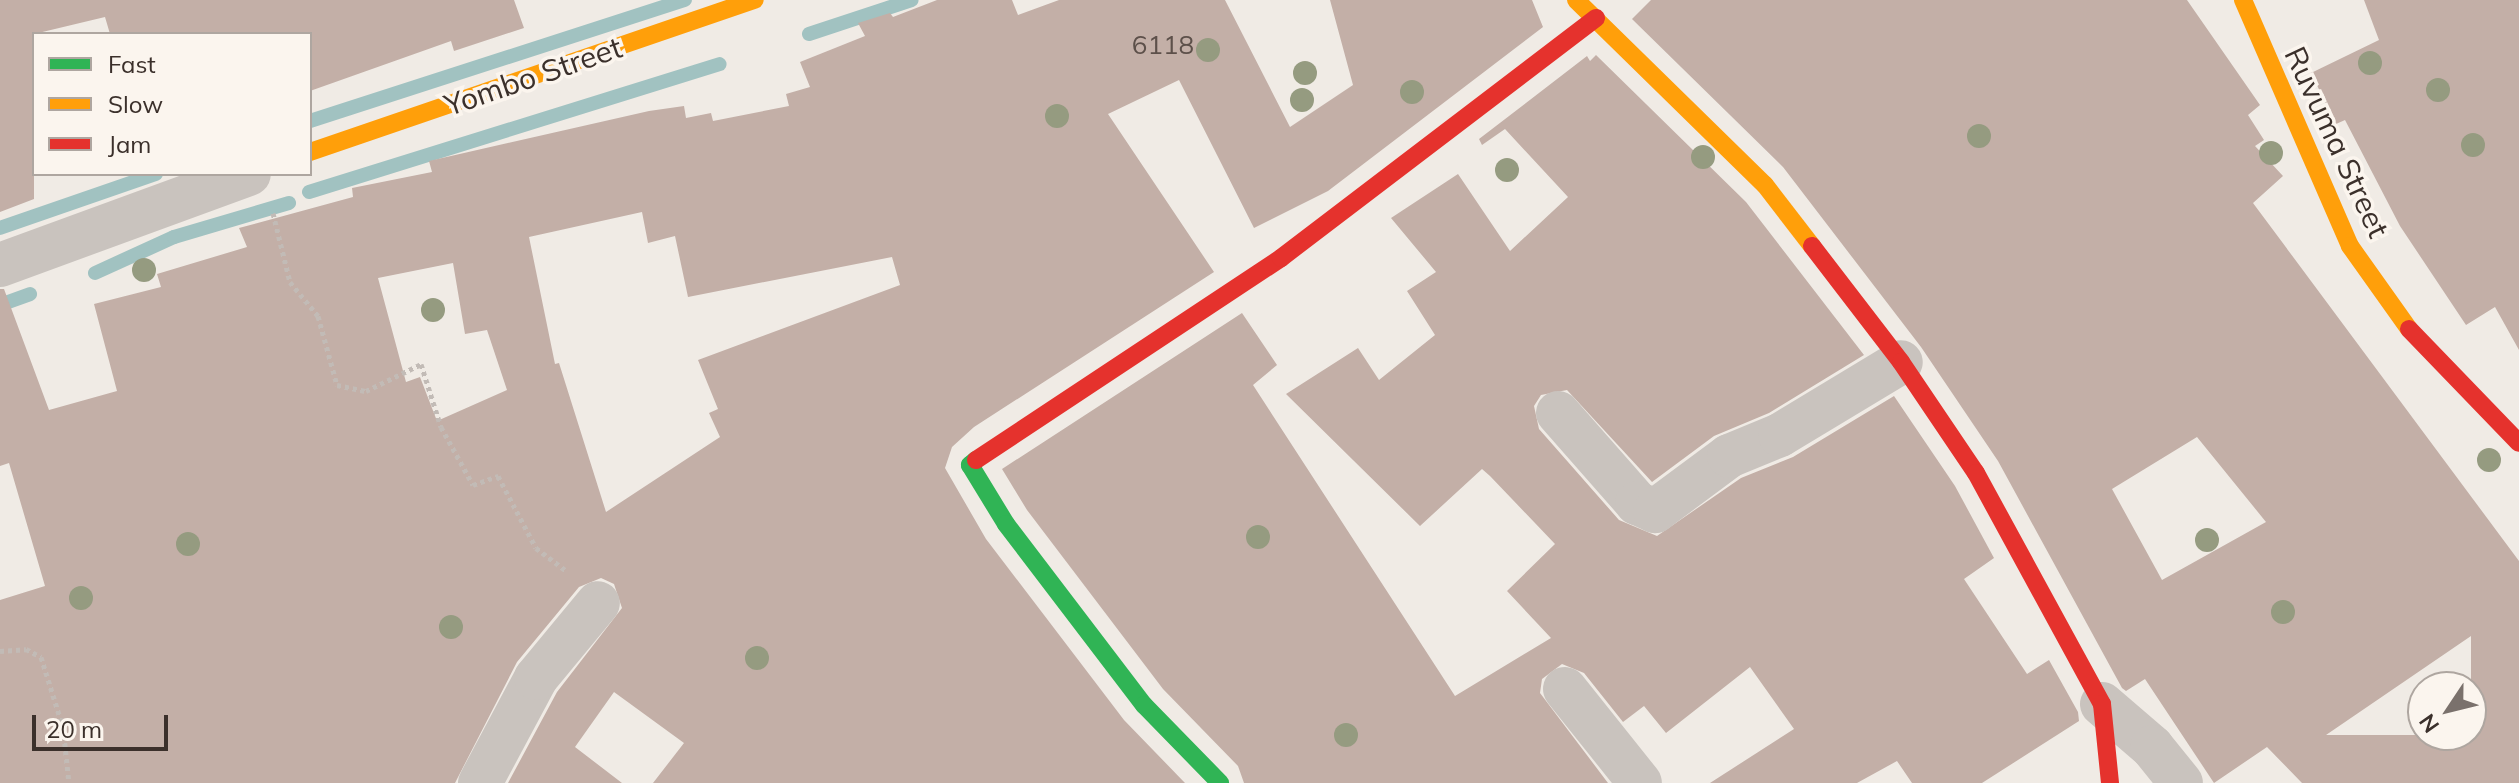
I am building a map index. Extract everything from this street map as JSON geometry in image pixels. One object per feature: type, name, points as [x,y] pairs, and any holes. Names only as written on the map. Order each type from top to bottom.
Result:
[{"type":"street","name":"Yombo Street","points":[[312,151],[755,0]]},
{"type":"street","points":[[1576,0],[1765,185],[1901,362],[1976,473],[2102,704],[2152,747],[2181,783]]},
{"type":"street","name":"Ruvuma Street","points":[[2243,0],[2350,246],[2403,322],[2519,443]]},
{"type":"street","points":[[1220,783],[1144,705],[1006,524],[970,465],[988,448],[1281,258],[1596,18]]},
{"type":"street","points":[[0,265],[260,190]]},
{"type":"street","points":[[1558,413],[1637,503],[1655,511],[1729,456],[1780,435],[1901,362]]},
{"type":"street","points":[[480,783],[536,678],[598,603]]},
{"type":"street","points":[[1565,689],[1640,783]]},
{"type":"street","points":[[2102,704],[2110,783]]},
{"type":"path","points":[[260,190],[290,282],[318,316],[337,385],[366,391],[421,364],[441,427],[473,485],[498,476],[536,548],[564,567],[598,603]]},
{"type":"path","points":[[0,651],[26,649],[41,657],[63,727],[69,783]]},
{"type":"building","points":[[0,0],[514,0],[524,28],[454,51],[451,41],[312,90],[312,32],[109,32],[105,17],[32,32],[34,199],[0,212]]},
{"type":"building","points":[[937,0],[1012,0],[1018,15],[1059,0],[1225,0],[1290,127],[1353,85],[1330,0],[1532,0],[1543,27],[1328,191],[1254,228],[1179,80],[1108,114],[1214,272],[974,427],[952,447],[945,468],[986,539],[1124,720],[1185,783],[653,783],[684,743],[614,692],[575,747],[622,783],[508,783],[557,692],[622,608],[614,584],[601,578],[579,587],[517,662],[455,783],[0,783],[0,600],[45,586],[9,463],[0,466],[0,289],[4,289],[49,410],[117,391],[94,304],[161,287],[157,274],[247,247],[239,228],[353,197],[352,188],[432,172],[429,161],[649,111],[684,106],[686,118],[711,113],[713,121],[789,106],[786,94],[810,87],[800,62],[865,36],[858,23],[890,13],[893,17]],"holes":[[[642,212],[648,243],[675,236],[688,297],[892,257],[900,285],[698,360],[718,409],[709,413],[720,437],[606,512],[559,363],[555,364],[529,237]],[[453,263],[465,334],[487,330],[507,390],[437,421],[420,377],[406,382],[378,278]]]},
{"type":"building","points":[[1651,0],[2187,0],[2260,105],[2248,115],[2264,140],[2255,146],[2283,176],[2253,203],[2519,561],[2519,783],[2302,783],[2267,747],[2214,783],[2145,679],[2126,691],[2122,688],[1998,461],[1921,347],[1783,167],[1632,19]],"holes":[[[2197,437],[2266,522],[2162,580],[2112,489]]]},
{"type":"building","points":[[2364,0],[2519,0],[2519,350],[2495,307],[2466,325],[2400,226],[2345,120],[2336,124],[2311,73],[2379,40]]},
{"type":"building","points":[[1596,55],[1746,202],[1864,355],[1769,413],[1714,436],[1652,482],[1567,390],[1541,395],[1534,406],[1539,429],[1619,520],[1657,536],[1741,478],[1793,457],[1894,396],[1955,486],[1994,558],[1964,579],[2027,674],[2049,660],[2078,712],[2079,721],[1982,783],[1912,783],[1897,761],[1857,783],[1710,783],[1794,729],[1750,667],[1666,733],[1644,706],[1623,722],[1584,673],[1562,664],[1542,679],[1540,693],[1608,783],[1244,783],[1238,766],[1163,689],[1027,510],[1002,469],[1242,313],[1277,365],[1253,385],[1455,696],[1551,638],[1507,591],[1555,544],[1490,476],[1482,469],[1420,526],[1286,394],[1358,348],[1379,380],[1435,335],[1407,291],[1436,272],[1391,218],[1458,174],[1510,251],[1568,197],[1505,129],[1482,145],[1479,139],[1587,56],[1590,61]]},
{"type":"waterway","points":[[312,120],[685,0]]},
{"type":"waterway","points":[[809,34],[912,0]]},
{"type":"waterway","points":[[309,192],[719,64]]},
{"type":"waterway","points":[[0,228],[150,176]]},
{"type":"waterway","points":[[95,273],[174,237],[289,203]]},
{"type":"waterway","points":[[0,305],[30,294]]},
{"type":"traffic: fast","points":[[976,460],[970,465],[1006,524],[1144,705],[1220,783]]},
{"type":"traffic: slow","points":[[312,151],[755,0]]},
{"type":"traffic: slow","points":[[1576,0],[1765,185],[1812,246]]},
{"type":"traffic: slow","points":[[2243,0],[2350,246],[2409,329]]},
{"type":"traffic: jam","points":[[976,460],[1281,258],[1596,18]]},
{"type":"traffic: jam","points":[[1812,246],[1901,362],[1976,473],[2102,704],[2110,783]]},
{"type":"traffic: jam","points":[[2409,329],[2519,443]]}]
